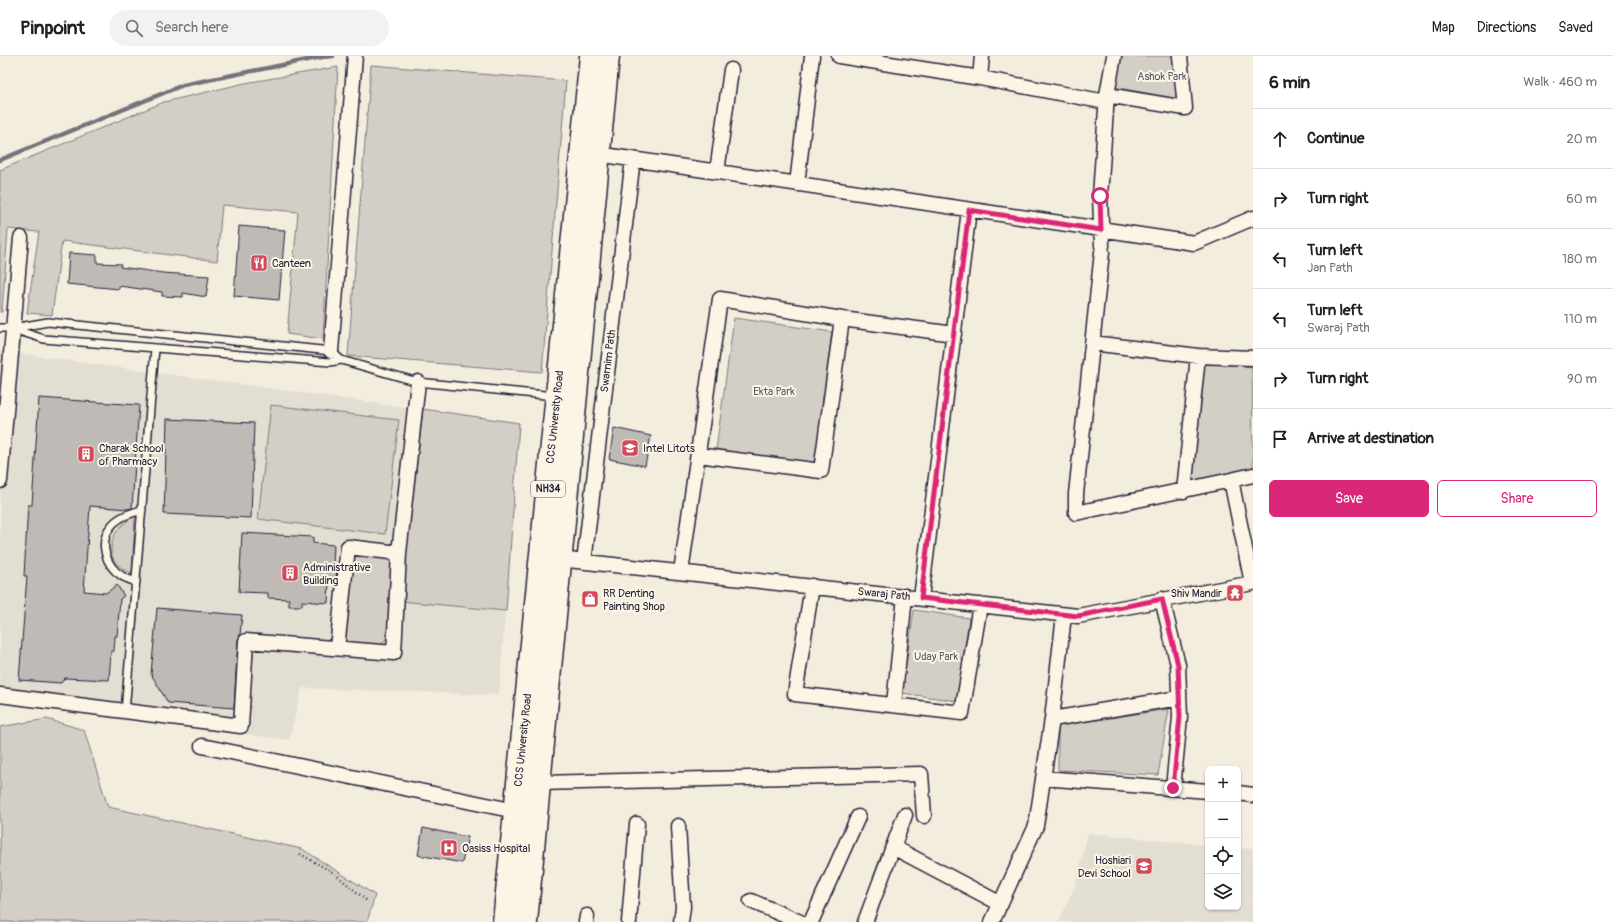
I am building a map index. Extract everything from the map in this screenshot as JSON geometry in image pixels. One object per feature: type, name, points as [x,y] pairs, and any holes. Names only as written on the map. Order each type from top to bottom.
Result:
[{"type":"highway","name":"CCS University Road","points":[[526,922],[560,559],[590,153],[592,56]]},
{"type":"highway","name":"CCS University Road","points":[[504,922],[557,397],[590,153],[608,56]]},
{"type":"street","points":[[336,355],[355,56]]},
{"type":"street","points":[[796,184],[812,56]]},
{"type":"street","points":[[839,56],[1107,98],[1185,108],[1180,56]]},
{"type":"street","points":[[980,78],[982,56]]},
{"type":"street","points":[[1114,56],[1107,98],[1100,196],[1102,249],[1076,494],[1076,513],[1253,475]]},
{"type":"street","points":[[717,172],[731,70]]},
{"type":"street","points":[[590,153],[1194,243],[1253,218]]},
{"type":"street","name":"Swarnim Path","points":[[584,562],[633,159]]},
{"type":"street","points":[[921,598],[969,210]]},
{"type":"street","points":[[0,481],[6,328],[21,238]]},
{"type":"street","points":[[681,572],[720,299],[842,319],[954,334]]},
{"type":"street","points":[[698,455],[821,471],[842,319]]},
{"type":"street","points":[[1092,343],[1198,356],[1253,358]]},
{"type":"street","points":[[1184,491],[1198,356]]},
{"type":"street","points":[[0,695],[241,726],[246,641],[394,653],[399,553],[418,382]]},
{"type":"street","points":[[1230,480],[1253,583]]},
{"type":"street","points":[[337,648],[348,547],[399,553]]},
{"type":"street","name":"Swaraj Path","points":[[560,559],[1078,616],[1253,583]]},
{"type":"street","points":[[812,586],[795,694],[894,704],[962,713],[980,605]]},
{"type":"street","points":[[894,704],[904,596]]},
{"type":"street","points":[[1162,599],[1178,665],[1180,698],[1180,717],[1173,788]]},
{"type":"street","points":[[992,922],[1036,826],[1052,719],[1064,615]]},
{"type":"street","points":[[1052,719],[1180,698]]},
{"type":"street","points":[[202,746],[515,811]]},
{"type":"street","points":[[539,783],[921,774],[924,816]]},
{"type":"street","points":[[1044,778],[1205,791]]},
{"type":"street","points":[[1241,793],[1253,795]]},
{"type":"street","points":[[865,922],[905,816]]},
{"type":"street","points":[[811,922],[858,817]]},
{"type":"street","points":[[629,922],[637,824]]},
{"type":"street","points":[[678,826],[683,907],[681,922]]},
{"type":"street","points":[[893,848],[1001,904]]},
{"type":"street","points":[[751,901],[800,922]]},
{"type":"lane","points":[[6,328],[48,322],[336,355],[418,382],[557,397]]},
{"type":"lane","points":[[6,328],[44,339],[330,362],[336,355]]},
{"type":"lane","points":[[125,712],[155,348]]},
{"type":"lane","points":[[136,582],[122,576],[110,565],[105,553],[105,539],[112,526],[127,514],[142,510]]},
{"type":"path","points":[[300,854],[334,873],[367,900]]},
{"type":"shaded area","points":[[0,351],[519,423],[499,695],[302,688],[289,740],[0,702]]},
{"type":"shaded area","name":"Hoshiari Devi School","points":[[1088,833],[1205,845],[1205,910],[1241,910],[1241,848],[1253,849],[1253,922],[1059,922],[1076,883]]},
{"type":"green space","name":"Ashok Park","points":[[1114,56],[1180,56],[1184,100],[1108,86]]},
{"type":"green space","points":[[371,65],[566,81],[542,372],[348,356]]},
{"type":"green space","points":[[338,67],[323,339],[287,334],[298,212],[222,205],[217,261],[62,241],[52,315],[27,313],[39,232],[8,229],[2,312],[0,312],[0,170],[164,102],[245,83]]},
{"type":"green space","name":"Ekta Park","points":[[734,318],[832,332],[815,463],[716,450]]},
{"type":"green space","points":[[1203,362],[1252,367],[1253,467],[1192,483]]},
{"type":"green space","points":[[271,405],[399,420],[385,534],[258,519]]},
{"type":"green space","points":[[423,409],[519,423],[506,611],[401,601]]},
{"type":"green space","points":[[135,516],[132,573],[122,568],[115,561],[112,554],[111,545],[119,529]]},
{"type":"green space","points":[[357,555],[394,556],[387,637],[381,645],[347,642],[343,639],[353,557]]},
{"type":"green space","name":"Uday Park","points":[[914,610],[969,618],[957,701],[902,693]]},
{"type":"green space","points":[[1169,709],[1158,775],[1058,770],[1058,726]]},
{"type":"green space","points":[[47,719],[84,730],[108,807],[302,849],[375,895],[367,922],[0,922],[0,727]]},
{"type":"building","name":"Canteen","points":[[239,226],[285,230],[279,300],[234,296]]},
{"type":"building","points":[[69,253],[97,255],[97,263],[121,264],[120,267],[163,273],[209,276],[206,297],[183,293],[183,297],[162,296],[162,292],[119,286],[119,289],[67,284]]},
{"type":"building","points":[[39,398],[139,405],[132,508],[90,506],[84,591],[106,593],[117,585],[124,596],[120,599],[117,636],[115,636],[114,651],[111,651],[109,680],[65,678],[61,683],[19,680],[27,576],[24,576],[28,505],[32,505]]},
{"type":"building","points":[[167,419],[254,423],[251,518],[164,514]]},
{"type":"building","points":[[614,428],[651,436],[645,466],[609,459]]},
{"type":"building","name":"Administrative Building","points":[[242,533],[313,537],[313,543],[334,545],[333,565],[337,565],[336,581],[329,581],[328,603],[302,601],[302,606],[289,606],[289,599],[268,598],[268,593],[239,592]]},
{"type":"building","points":[[157,608],[242,615],[238,640],[234,708],[168,703],[151,674]]},
{"type":"building","points":[[423,828],[468,837],[462,863],[418,855]]},
{"type":"waterway","points":[[0,160],[183,85],[333,56]]},
{"type":"place","name":"Canteen","points":[[259,263]]},
{"type":"place","name":"Intel Litots","points":[[630,448]]},
{"type":"place","name":"Charak School of Pharmacy","points":[[86,454]]},
{"type":"place","name":"Administrative Building","points":[[290,573]]},
{"type":"place","name":"Shiv Mandir","points":[[1235,593]]},
{"type":"place","name":"RR Denting Painting Shop","points":[[590,599]]},
{"type":"place","name":"Oasiss Hospital","points":[[449,848]]},
{"type":"place","name":"Hoshiari Devi School","points":[[1144,866]]},
{"type":"route","points":[[1100,196],[1101,230],[969,210],[921,598],[1078,616],[1162,599],[1178,665],[1180,717],[1173,788]]}]
